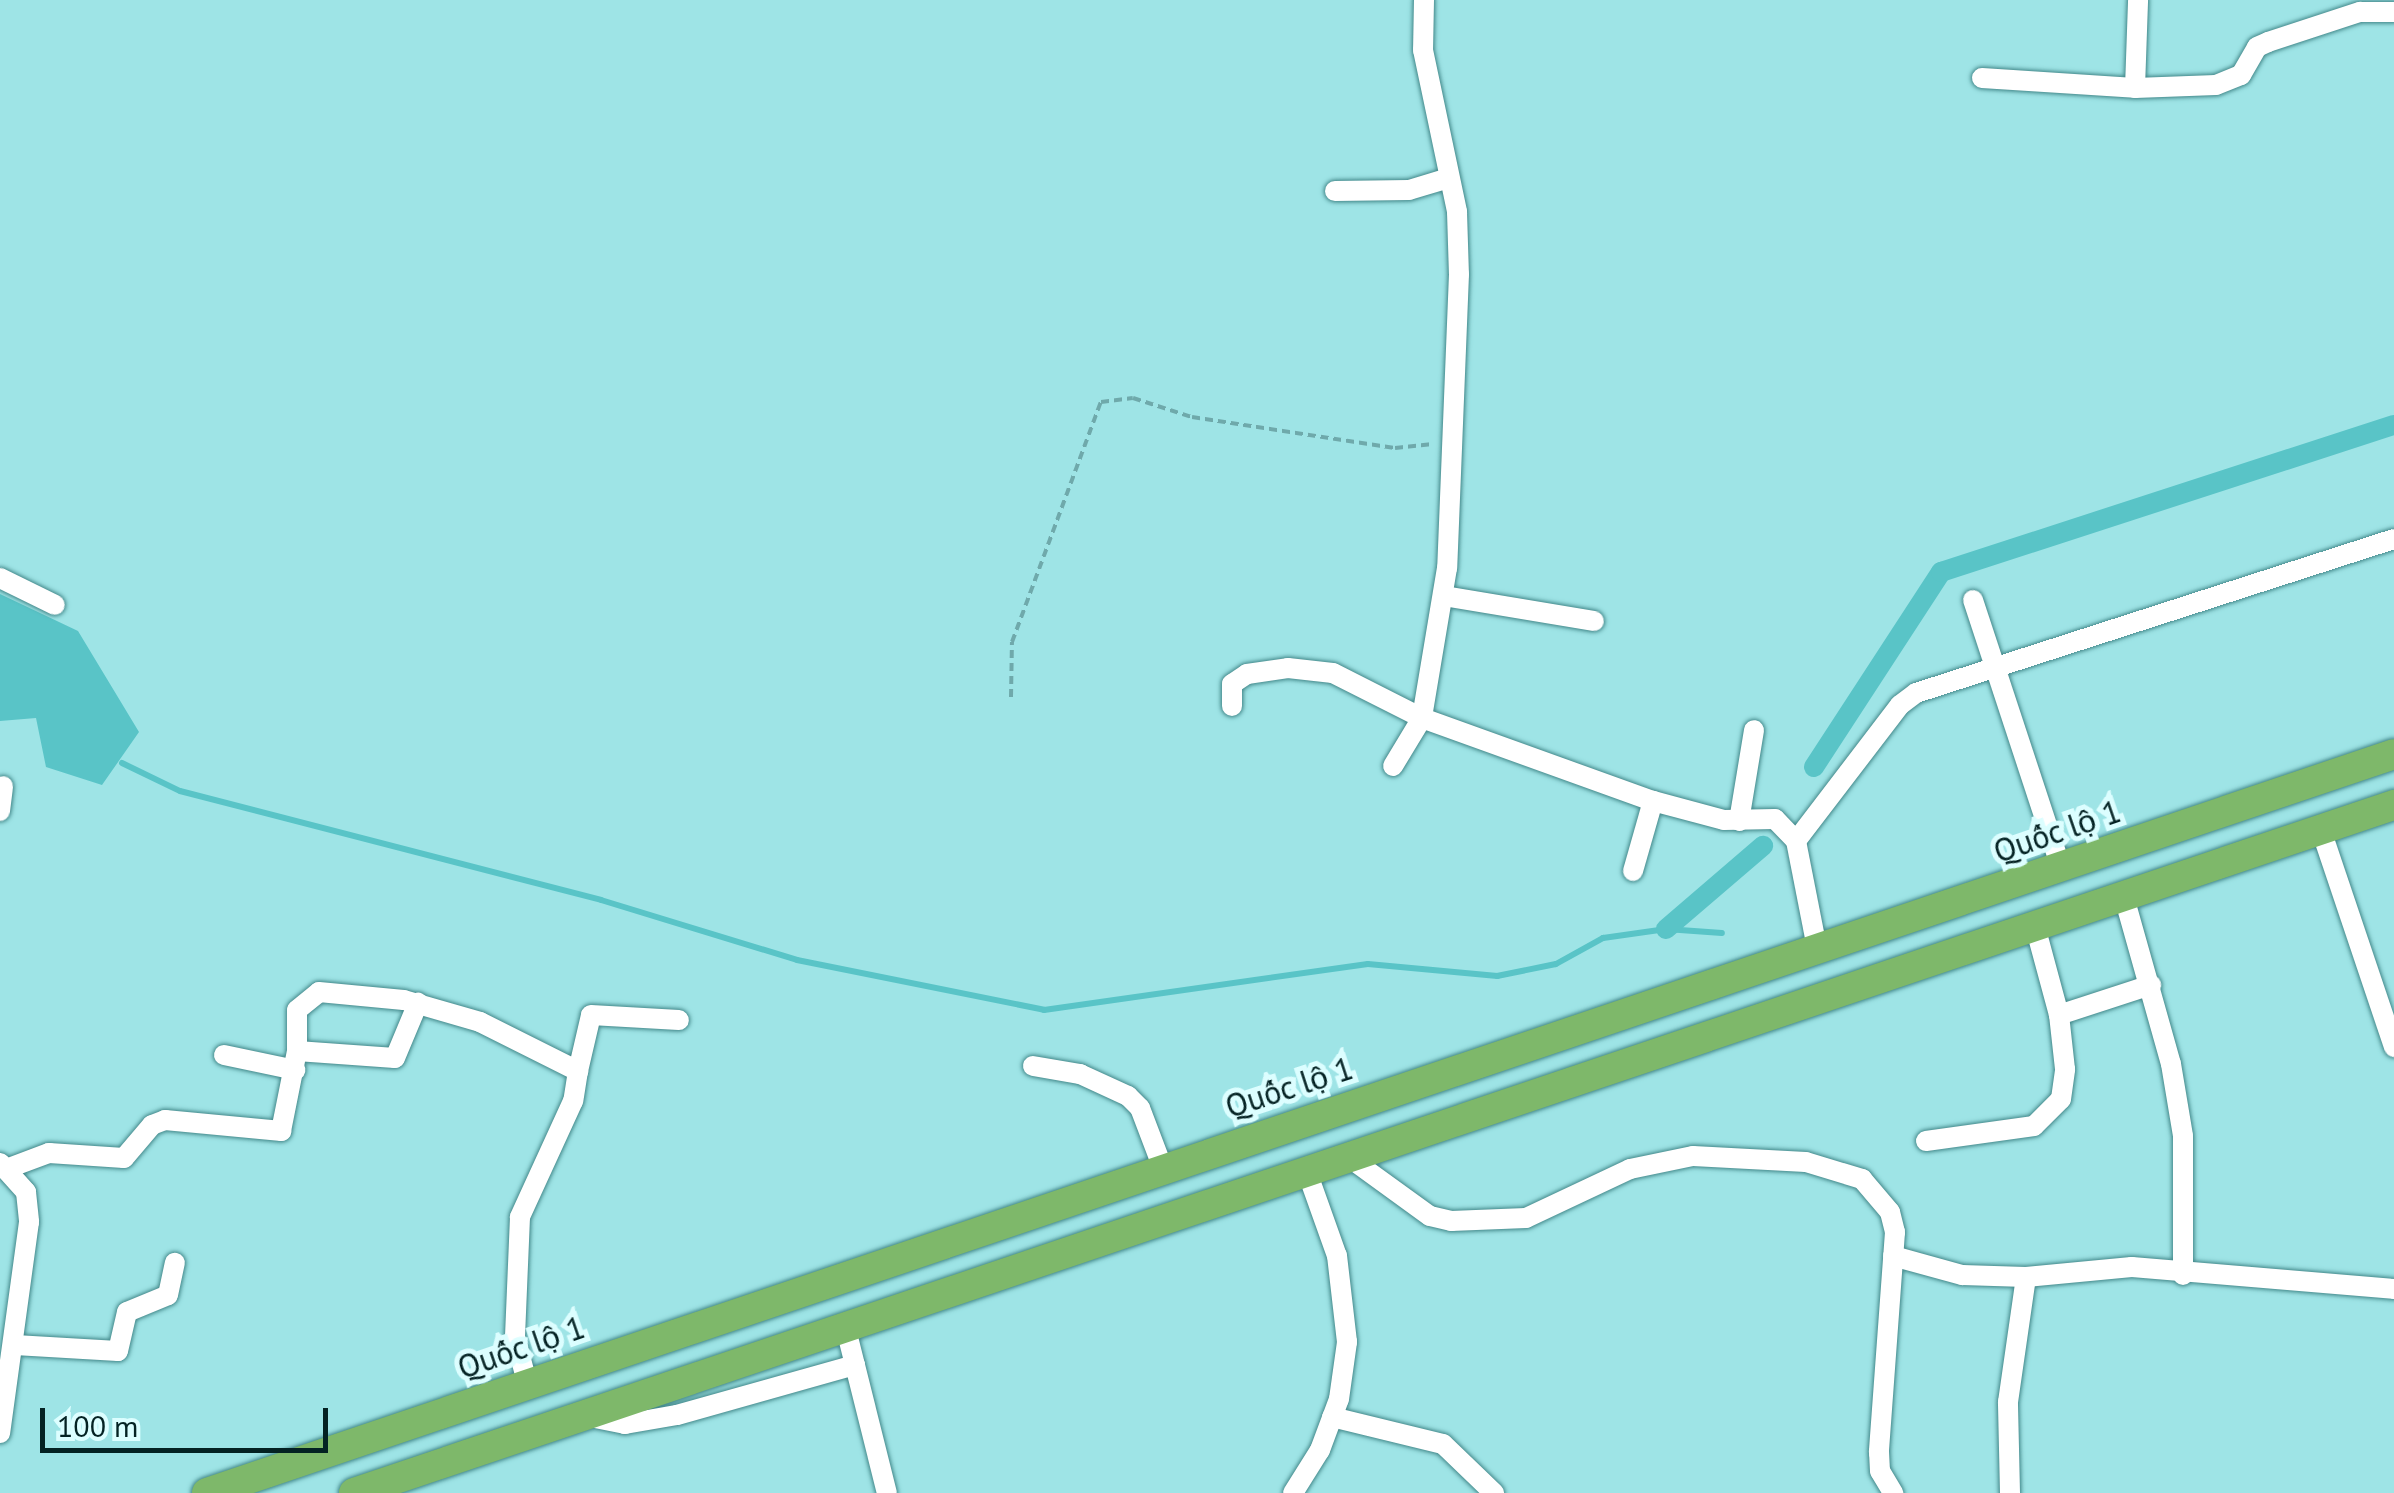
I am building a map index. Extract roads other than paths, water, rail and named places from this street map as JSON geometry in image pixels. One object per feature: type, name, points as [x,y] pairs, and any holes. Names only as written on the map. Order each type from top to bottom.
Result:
[{"type":"highway","name":"Quốc lộ 1","points":[[208,1493],[281,1481],[527,1382],[2394,754]]},
{"type":"highway","points":[[354,1493],[2394,805]]},
{"type":"highway","points":[[2071,863],[2111,901]]},
{"type":"highway","points":[[1019,1214],[1036,1260]]},
{"type":"street","points":[[1393,766],[1422,718],[1444,596],[1459,274],[1449,178],[1423,50],[1424,0]]},
{"type":"street","points":[[2135,88],[2138,0]]},
{"type":"street","points":[[1982,78],[2135,88],[2231,81],[2268,42],[2360,12],[2394,12]]},
{"type":"street","points":[[1335,191],[1409,190],[1449,178]]},
{"type":"street","points":[[1796,841],[1900,705],[1916,694],[2394,539]]},
{"type":"street","points":[[0,578],[55,605]]},
{"type":"street","points":[[1444,596],[1594,620]]},
{"type":"street","points":[[1973,600],[2071,863]]},
{"type":"street","points":[[1232,706],[1235,681],[1288,668],[1338,674],[1422,718],[1652,802],[1740,821],[1775,819],[1796,841],[1817,948]]},
{"type":"street","points":[[1740,821],[1754,730]]},
{"type":"street","points":[[0,811],[3,786]]},
{"type":"street","points":[[1632,871],[1652,802]]},
{"type":"street","points":[[2321,830],[2394,1047]]},
{"type":"street","points":[[2111,901],[2151,986],[2183,1136],[2183,1269]]},
{"type":"street","points":[[1926,1141],[2034,1126],[2050,1116],[2060,1099],[2065,1069],[2059,1015],[2035,926]]},
{"type":"street","points":[[2059,1015],[2151,986]]},
{"type":"street","points":[[0,1433],[30,1222],[26,1192],[3,1166],[49,1152],[124,1158],[152,1126],[165,1120],[276,1133],[286,1123],[296,1060],[298,1010],[318,992],[418,1003],[480,1022],[578,1071]]},
{"type":"street","points":[[224,1056],[296,1060],[395,1058],[418,1003]]},
{"type":"street","points":[[527,1382],[515,1336],[520,1218],[573,1101],[591,1015],[679,1020]]},
{"type":"street","points":[[1033,1066],[1080,1074],[1128,1096],[1146,1121],[1162,1166]]},
{"type":"street","points":[[1347,1156],[1430,1216],[1472,1222],[1526,1218],[1653,1161],[1748,1155],[1806,1162],[1862,1179],[1890,1212],[1894,1256],[1880,1471],[1893,1493]]},
{"type":"street","points":[[1292,1493],[1332,1417],[1347,1342],[1346,1299],[1306,1169]]},
{"type":"street","points":[[1894,1256],[1962,1275],[2026,1278],[2132,1268],[2183,1269],[2394,1289]]},
{"type":"street","points":[[15,1345],[118,1351],[127,1312],[168,1296],[174,1263]]},
{"type":"street","points":[[2010,1493],[2008,1402],[2026,1278]]},
{"type":"street","points":[[845,1325],[887,1493]]},
{"type":"street","points":[[581,1415],[625,1424],[661,1418],[854,1365]]},
{"type":"street","points":[[1332,1417],[1444,1444],[1494,1493]]},
{"type":"water","points":[[0,594],[78,631],[139,732],[102,785],[46,767],[36,718],[0,721]]},
{"type":"waterway","points":[[1814,767],[1941,572],[2394,425]]},
{"type":"waterway","points":[[122,763],[180,791],[601,900],[797,960],[1044,1010],[1368,964],[1497,976],[1556,964],[1603,938],[1666,929],[1722,933]]},
{"type":"waterway","points":[[1666,929],[1763,846]]}]
